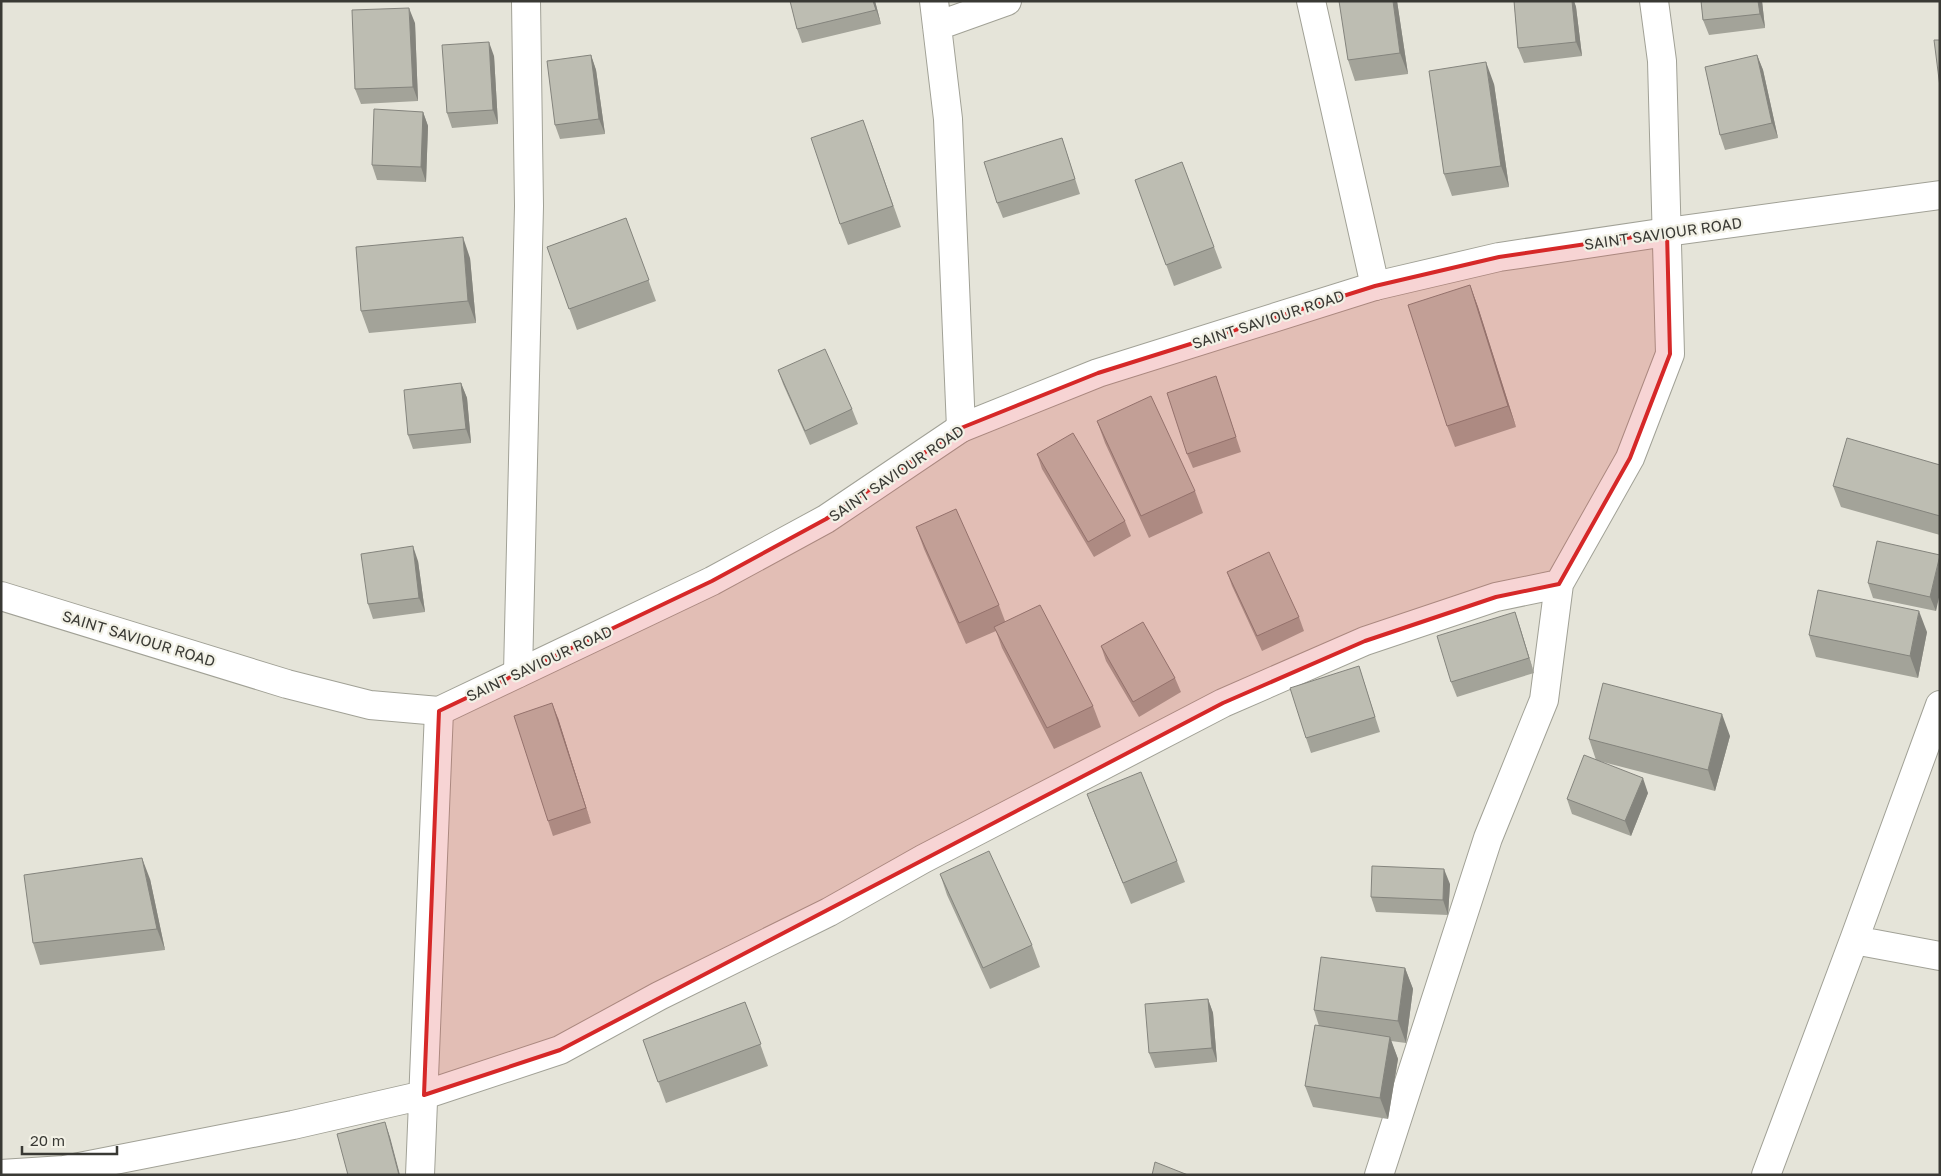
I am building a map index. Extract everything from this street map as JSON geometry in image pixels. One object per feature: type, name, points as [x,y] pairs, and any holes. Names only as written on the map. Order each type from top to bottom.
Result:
[{"type":"street","points":[[518,673],[529,206],[526,1]]},
{"type":"street","points":[[960,428],[948,119],[935,14],[1007,1]]},
{"type":"street","points":[[1311,1],[1375,286]]},
{"type":"street","points":[[1379,1175],[1488,838],[1544,700],[1559,584],[1630,458],[1670,354],[1662,60],[1654,1]]},
{"type":"street","name":"SAINT SAVIOUR ROAD","points":[[1,596],[287,684],[370,705],[438,711],[712,581],[826,519],[960,428],[1098,373],[1375,286],[1499,257],[1940,195]]},
{"type":"street","points":[[1,1174],[64,1170],[283,1127],[424,1095],[560,1050],[658,996],[829,912],[932,855],[1223,703],[1365,641],[1496,597],[1559,584]]},
{"type":"street","points":[[1766,1175],[1940,705]]},
{"type":"street","points":[[420,1175],[438,711]]},
{"type":"street","points":[[1854,940],[1940,956]]},
{"type":"highlighted area","points":[[1667,232],[1670,354],[1630,458],[1559,584],[1496,597],[1365,641],[1223,703],[560,1050],[424,1095],[439,711],[712,581],[826,519],[961,428],[1098,373],[1375,286],[1499,257]]},
{"type":"building","points":[[790,1],[873,1],[876,10],[797,29]]},
{"type":"building","points":[[1339,1],[1393,1],[1400,53],[1348,60]]},
{"type":"building","points":[[1514,1],[1572,1],[1576,42],[1518,48]]},
{"type":"building","points":[[1701,1],[1758,1],[1760,14],[1703,20]]},
{"type":"building","points":[[409,8],[413,87],[355,89],[352,10]]},
{"type":"building","points":[[1934,40],[1940,40],[1940,87]]},
{"type":"building","points":[[489,42],[493,110],[447,113],[442,45]]},
{"type":"building","points":[[591,55],[599,119],[555,125],[547,61]]},
{"type":"building","points":[[1757,55],[1772,123],[1720,135],[1705,67]]},
{"type":"building","points":[[1486,62],[1501,166],[1444,174],[1429,71]]},
{"type":"building","points":[[374,109],[423,112],[421,167],[372,165]]},
{"type":"building","points":[[863,120],[893,206],[840,224],[811,138]]},
{"type":"building","points":[[1062,138],[1075,179],[997,203],[984,162]]},
{"type":"building","points":[[1182,162],[1214,247],[1166,265],[1135,180]]},
{"type":"building","points":[[626,218],[649,280],[569,309],[547,247]]},
{"type":"building","points":[[463,237],[468,301],[361,311],[356,247]]},
{"type":"building","points":[[1470,285],[1508,406],[1447,426],[1408,305]]},
{"type":"building","points":[[825,349],[852,409],[805,431],[778,370]]},
{"type":"building","points":[[1216,376],[1236,437],[1187,454],[1167,393]]},
{"type":"building","points":[[461,383],[466,429],[408,435],[404,390]]},
{"type":"building","points":[[1151,396],[1195,491],[1141,516],[1097,421]]},
{"type":"building","points":[[1073,433],[1125,521],[1088,542],[1037,454]]},
{"type":"building","points":[[1847,438],[1940,465],[1940,516],[1833,486]]},
{"type":"building","points":[[956,509],[999,605],[959,623],[916,527]]},
{"type":"building","points":[[1877,541],[1940,555],[1930,597],[1868,583]]},
{"type":"building","points":[[413,546],[419,598],[368,604],[361,554]]},
{"type":"building","points":[[1269,552],[1299,617],[1257,636],[1227,572]]},
{"type":"building","points":[[1818,590],[1919,611],[1910,656],[1809,635]]},
{"type":"building","points":[[1040,605],[1093,706],[1047,728],[994,627]]},
{"type":"building","points":[[1515,612],[1529,658],[1451,682],[1437,636]]},
{"type":"building","points":[[1143,622],[1175,678],[1133,702],[1101,646]]},
{"type":"building","points":[[1359,666],[1375,717],[1306,738],[1290,688]]},
{"type":"building","points":[[1603,683],[1722,714],[1708,770],[1589,739]]},
{"type":"building","points":[[552,703],[586,808],[548,821],[514,716]]},
{"type":"building","points":[[1584,755],[1643,778],[1625,821],[1567,799]]},
{"type":"building","points":[[1141,772],[1177,861],[1123,883],[1087,794]]},
{"type":"building","points":[[989,851],[1032,945],[983,968],[940,874]]},
{"type":"building","points":[[142,858],[157,929],[33,943],[24,875]]},
{"type":"building","points":[[1372,866],[1444,869],[1443,900],[1371,897]]},
{"type":"building","points":[[1321,957],[1405,968],[1398,1021],[1314,1010]]},
{"type":"building","points":[[1208,999],[1212,1048],[1149,1053],[1145,1004]]},
{"type":"building","points":[[745,1002],[761,1044],[658,1082],[643,1040]]},
{"type":"building","points":[[1315,1025],[1390,1037],[1380,1098],[1305,1086]]},
{"type":"building","points":[[385,1122],[399,1175],[348,1175],[337,1134]]},
{"type":"building","points":[[1155,1162],[1188,1175],[1152,1175]]}]
